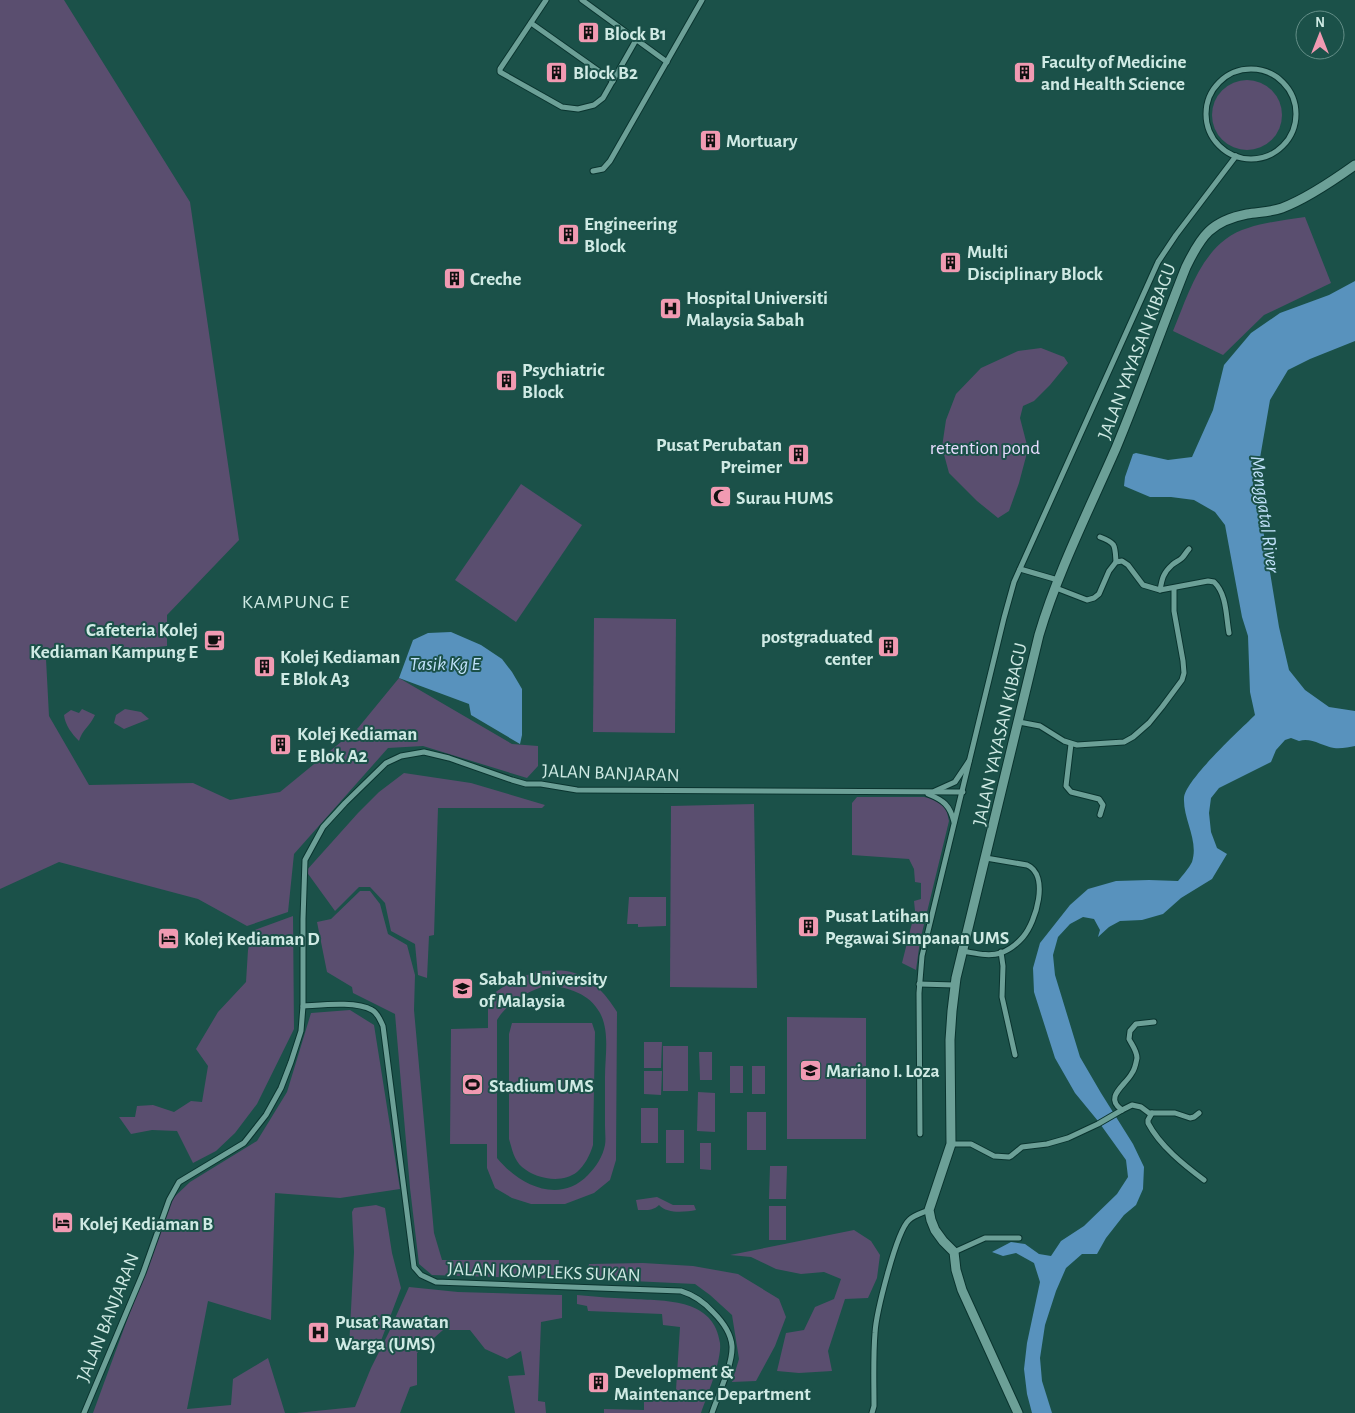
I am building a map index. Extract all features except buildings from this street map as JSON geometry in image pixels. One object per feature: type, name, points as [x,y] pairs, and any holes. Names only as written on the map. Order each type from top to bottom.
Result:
[{"type":"street","points":[[546,0],[500,69],[500,72],[562,108],[578,109],[599,102],[636,40]]},
{"type":"street","points":[[582,0],[666,62]]},
{"type":"street","points":[[593,171],[603,169],[610,161],[702,0]]},
{"type":"street","points":[[530,23],[613,81]]},
{"type":"street","points":[[1252,70],[1263,71],[1282,82],[1289,91],[1295,112],[1293,128],[1286,142],[1268,156],[1252,159],[1236,156],[1227,152],[1212,138],[1208,129],[1206,115],[1208,101],[1214,89],[1232,74],[1252,70]]},
{"type":"street","points":[[920,1134],[919,984],[922,956],[1014,582],[1158,262],[1176,235],[1236,156]]},
{"type":"street","name":"JALAN YAYASAN KIBAGU","points":[[929,1210],[951,1144],[950,1040],[962,951],[1039,635],[1046,611],[1116,448],[1186,267],[1199,242],[1212,228],[1222,222],[1245,215],[1275,210],[1290,204],[1334,180],[1355,165]]},
{"type":"street","points":[[1020,568],[1057,584],[1087,600],[1094,598],[1100,594],[1109,571],[1116,562],[1114,546],[1111,542],[1100,537]]},
{"type":"street","points":[[1160,590],[1165,572],[1172,564],[1183,558],[1185,552],[1189,549]]},
{"type":"street","points":[[1116,562],[1128,565],[1143,585],[1160,590],[1208,581],[1214,582],[1218,585],[1222,594],[1229,633]]},
{"type":"street","points":[[1019,722],[1040,726],[1071,744],[1124,742],[1133,737],[1149,723],[1182,680],[1184,673],[1174,611],[1174,588]]},
{"type":"street","points":[[1071,744],[1066,786],[1071,792],[1099,799],[1103,805],[1100,816]]},
{"type":"street","name":"JALAN BANJARAN","points":[[84,1413],[143,1273],[169,1200],[179,1182],[244,1142],[266,1115],[281,1088],[301,1030],[305,860],[323,827],[386,764],[401,756],[424,752],[449,758],[526,784],[540,784],[577,790],[962,792]]},
{"type":"street","points":[[925,792],[946,787],[955,782],[971,759]]},
{"type":"street","points":[[925,792],[944,803],[952,811],[955,822]]},
{"type":"street","points":[[962,951],[990,955],[1014,946],[1030,927],[1040,896],[1036,872],[1032,867],[986,858]]},
{"type":"street","points":[[1001,952],[1003,966],[1002,997],[1016,1055]]},
{"type":"street","points":[[919,984],[956,985]]},
{"type":"street","name":"JALAN KOMPLEKS SUKAN","points":[[303,1006],[359,1005],[373,1010],[383,1026],[414,1267],[421,1275],[436,1282],[681,1291],[688,1293],[704,1302],[718,1317],[725,1326],[732,1343],[732,1355],[712,1413]]},
{"type":"street","points":[[1122,1110],[1117,1106],[1115,1097],[1117,1091],[1132,1074],[1137,1057],[1128,1039],[1130,1031],[1136,1024],[1154,1022]]},
{"type":"street","points":[[951,1144],[971,1144],[994,1156],[1004,1158],[1012,1156],[1022,1147],[1057,1142],[1098,1124],[1132,1105],[1152,1113],[1175,1112],[1190,1118],[1199,1112]]},
{"type":"street","points":[[1152,1113],[1148,1123],[1160,1140],[1204,1180]]},
{"type":"street","points":[[872,1413],[874,1406],[875,1330],[895,1249],[903,1228],[908,1221],[929,1210],[935,1230],[954,1252],[956,1270],[962,1290],[1018,1413]]},
{"type":"street","points":[[954,1252],[985,1238],[1019,1238]]},
{"type":"green space","points":[[0,0],[64,0],[190,202],[239,540],[167,615],[167,646],[46,659],[49,716],[89,785],[193,783],[230,800],[280,792],[358,728],[399,678],[512,744],[538,746],[538,766],[527,778],[423,746],[388,748],[294,854],[288,912],[247,926],[198,899],[59,862],[0,889]]},
{"type":"green space","points":[[1254,80],[1267,86],[1276,95],[1280,101],[1282,115],[1280,129],[1272,140],[1261,148],[1240,150],[1233,148],[1222,140],[1214,129],[1212,108],[1214,101],[1222,90],[1233,82]]},
{"type":"green space","points":[[1305,217],[1331,283],[1264,315],[1223,355],[1173,331],[1200,270],[1220,244],[1248,228]]},
{"type":"green space","name":"retention pond","points":[[1041,348],[1064,357],[1068,363],[1034,401],[1023,406],[1020,418],[1028,449],[1009,511],[998,518],[977,501],[949,473],[942,447],[946,420],[956,394],[981,368],[1018,351]]},
{"type":"green space","points":[[521,484],[582,525],[516,622],[455,580]]},
{"type":"green space","points":[[594,618],[676,619],[675,733],[593,732]]},
{"type":"green space","points":[[82,709],[95,715],[79,741],[69,729],[64,715],[71,710],[79,713]]},
{"type":"green space","points":[[125,709],[141,712],[149,719],[124,729],[114,723],[116,715]]},
{"type":"green space","points":[[404,773],[471,783],[545,805],[542,808],[438,808],[434,935],[429,936],[427,978],[418,975],[415,944],[391,931],[385,903],[370,887],[359,887],[335,911],[306,871],[379,792]]},
{"type":"green space","points":[[857,797],[924,797],[937,800],[946,808],[949,821],[920,941],[916,970],[902,963],[915,911],[914,901],[921,899],[921,883],[915,882],[914,869],[909,859],[852,855],[852,803]]},
{"type":"green space","points":[[754,804],[757,988],[670,987],[671,806]]},
{"type":"green space","points":[[360,891],[370,891],[380,904],[388,934],[407,945],[415,975],[414,1010],[434,1233],[442,1260],[559,1260],[558,1279],[432,1275],[419,1264],[410,1188],[395,1014],[353,993],[352,987],[327,972],[317,922],[331,919]]},
{"type":"green space","points":[[629,897],[666,897],[666,926],[638,927],[638,924],[627,924]]},
{"type":"green space","points":[[293,916],[294,1029],[257,1104],[235,1133],[216,1151],[193,1163],[177,1131],[152,1130],[131,1134],[119,1117],[135,1117],[137,1106],[153,1105],[174,1112],[191,1101],[202,1102],[208,1066],[196,1049],[218,1012],[246,982],[248,950],[252,931]]},
{"type":"green space","name":"Stadium UMS","points":[[538,971],[574,973],[596,986],[608,998],[617,1012],[616,1160],[610,1180],[594,1193],[565,1204],[531,1204],[512,1198],[495,1188],[487,1168],[487,1144],[450,1144],[451,1029],[488,1028],[488,997],[514,980]],"holes":[[[548,985],[584,996],[595,1006],[603,1020],[606,1044],[605,1140],[601,1157],[588,1175],[577,1184],[565,1189],[552,1190],[528,1183],[506,1168],[497,1158],[497,1020],[507,1008],[526,994]]]},
{"type":"green space","points":[[350,1010],[374,1025],[400,1189],[340,1198],[275,1193],[271,1320],[208,1301],[187,1409],[231,1405],[233,1379],[268,1358],[285,1413],[93,1413],[171,1200],[190,1182],[257,1141],[287,1092],[311,1013]]},
{"type":"green space","points":[[787,1017],[866,1018],[866,1139],[787,1139]]},
{"type":"green space","points":[[512,1023],[592,1023],[595,1032],[593,1145],[585,1163],[571,1176],[549,1179],[534,1175],[522,1167],[514,1154],[509,1139],[509,1034]]},
{"type":"green space","points":[[644,1042],[662,1042],[661,1068],[644,1068]]},
{"type":"green space","points":[[663,1046],[688,1046],[688,1091],[663,1091]]},
{"type":"green space","points":[[699,1052],[712,1052],[712,1080],[700,1080]]},
{"type":"green space","points":[[730,1066],[743,1066],[743,1093],[730,1093]]},
{"type":"green space","points":[[752,1066],[765,1066],[765,1094],[752,1094]]},
{"type":"green space","points":[[644,1071],[662,1071],[661,1095],[644,1094]]},
{"type":"green space","points":[[698,1092],[715,1093],[715,1132],[697,1131]]},
{"type":"green space","points":[[641,1108],[658,1108],[658,1143],[641,1143]]},
{"type":"green space","points":[[747,1112],[766,1112],[766,1150],[747,1150]]},
{"type":"green space","points":[[666,1130],[684,1130],[684,1163],[666,1163]]},
{"type":"green space","points":[[700,1143],[711,1143],[711,1170],[700,1169]]},
{"type":"green space","points":[[770,1166],[787,1166],[786,1199],[769,1199]]},
{"type":"green space","points":[[657,1197],[673,1205],[694,1205],[696,1210],[671,1211],[659,1205],[652,1209],[638,1210],[636,1200]]},
{"type":"green space","points":[[376,1205],[385,1208],[392,1253],[401,1288],[379,1346],[349,1348],[354,1252],[352,1212],[354,1208]]},
{"type":"green space","points":[[769,1206],[786,1206],[786,1240],[769,1240]]},
{"type":"green space","points":[[854,1230],[871,1241],[880,1255],[877,1278],[868,1298],[845,1299],[828,1351],[832,1371],[799,1373],[777,1371],[786,1333],[804,1330],[815,1307],[834,1299],[841,1279],[824,1272],[801,1274],[776,1269],[751,1257],[730,1255]]},
{"type":"green space","points":[[643,1263],[693,1266],[738,1274],[779,1299],[786,1317],[775,1346],[756,1381],[732,1382],[739,1359],[732,1315],[695,1284],[586,1277],[589,1264]]},
{"type":"green space","points":[[409,1287],[458,1292],[562,1295],[562,1318],[541,1322],[538,1401],[545,1402],[546,1413],[515,1413],[508,1376],[525,1375],[521,1351],[507,1359],[485,1349],[470,1330],[443,1330],[417,1353],[417,1385],[410,1387],[400,1413],[296,1413],[355,1407]]},
{"type":"green space","points":[[577,1295],[675,1302],[699,1310],[709,1318],[716,1329],[720,1350],[714,1378],[701,1413],[604,1413],[604,1409],[644,1410],[644,1390],[676,1390],[680,1327],[663,1325],[662,1314],[588,1311],[587,1306],[577,1304]]},
{"type":"water","points":[[1355,281],[1355,341],[1288,370],[1270,400],[1260,458],[1258,499],[1279,627],[1289,670],[1305,690],[1329,707],[1355,711],[1355,746],[1337,748],[1308,740],[1299,741],[1291,738],[1285,740],[1276,750],[1271,762],[1219,788],[1211,798],[1209,813],[1211,832],[1217,848],[1227,854],[1212,879],[1181,898],[1163,914],[1142,920],[1120,921],[1109,927],[1098,937],[1100,930],[1094,919],[1083,917],[1070,924],[1058,937],[1053,955],[1055,975],[1080,1057],[1133,1144],[1144,1167],[1143,1189],[1136,1205],[1124,1215],[1106,1238],[1097,1254],[1082,1254],[1066,1268],[1045,1325],[1040,1358],[1042,1381],[1052,1413],[1032,1413],[1027,1394],[1024,1369],[1027,1343],[1040,1282],[1034,1263],[1016,1253],[1003,1256],[992,1252],[1011,1242],[1025,1244],[1039,1254],[1051,1256],[1061,1241],[1084,1226],[1117,1194],[1128,1177],[1126,1160],[1075,1093],[1055,1058],[1034,992],[1033,968],[1040,943],[1070,905],[1088,889],[1116,881],[1178,881],[1191,864],[1194,854],[1194,846],[1184,806],[1187,790],[1214,755],[1255,715],[1250,692],[1248,636],[1242,617],[1225,525],[1215,512],[1194,500],[1150,497],[1124,486],[1125,477],[1133,454],[1136,453],[1168,460],[1192,457],[1213,410],[1224,365],[1251,333],[1280,313],[1329,295]]},
{"type":"water","name":"Tasik Kg E","points":[[451,632],[481,645],[502,659],[512,672],[522,689],[522,735],[520,744],[471,715],[469,704],[399,678],[413,640],[428,633]]},
{"type":"place","name":"Block B1","points":[[588,33]]},
{"type":"place","name":"Block B2","points":[[557,72]]},
{"type":"place","name":"Faculty of Medicine and Health Science","points":[[1025,72]]},
{"type":"place","name":"Mortuary","points":[[710,140]]},
{"type":"place","name":"Engineering Block","points":[[568,234]]},
{"type":"place","name":"Multi Disciplinary Block","points":[[951,262]]},
{"type":"place","name":"Creche","points":[[454,278]]},
{"type":"place","name":"Hospital Universiti Malaysia Sabah","points":[[670,308]]},
{"type":"place","name":"Psychiatric Block","points":[[506,380]]},
{"type":"place","name":"Pusat Perubatan Preimer","points":[[798,455]]},
{"type":"place","name":"Surau HUMS","points":[[720,497]]},
{"type":"place","name":"Cafeteria Kolej Kediaman Kampung E","points":[[214,640]]},
{"type":"place","name":"postgraduated center","points":[[889,647]]},
{"type":"place","name":"Kolej Kediaman E Blok A3","points":[[264,667]]},
{"type":"place","name":"Kolej Kediaman E Blok A2","points":[[281,744]]},
{"type":"place","name":"Pusat Latihan Pegawai Simpanan UMS","points":[[809,926]]},
{"type":"place","name":"Kolej Kediaman D","points":[[168,938]]},
{"type":"place","name":"Sabah University of Malaysia","points":[[463,989]]},
{"type":"place","name":"Mariano I. Loza","points":[[810,1070]]},
{"type":"place","name":"Stadium UMS","points":[[473,1085]]},
{"type":"place","name":"Kolej Kediaman B","points":[[63,1223]]},
{"type":"place","name":"Pusat Rawatan Warga (UMS)","points":[[319,1332]]},
{"type":"place","name":"Development & Maintenance Department","points":[[598,1382]]},
{"type":"district","name":"KAMPUNG E","points":[[296,601]]},
{"type":"water label","name":"Menggatal River","points":[[1266,514]]}]
